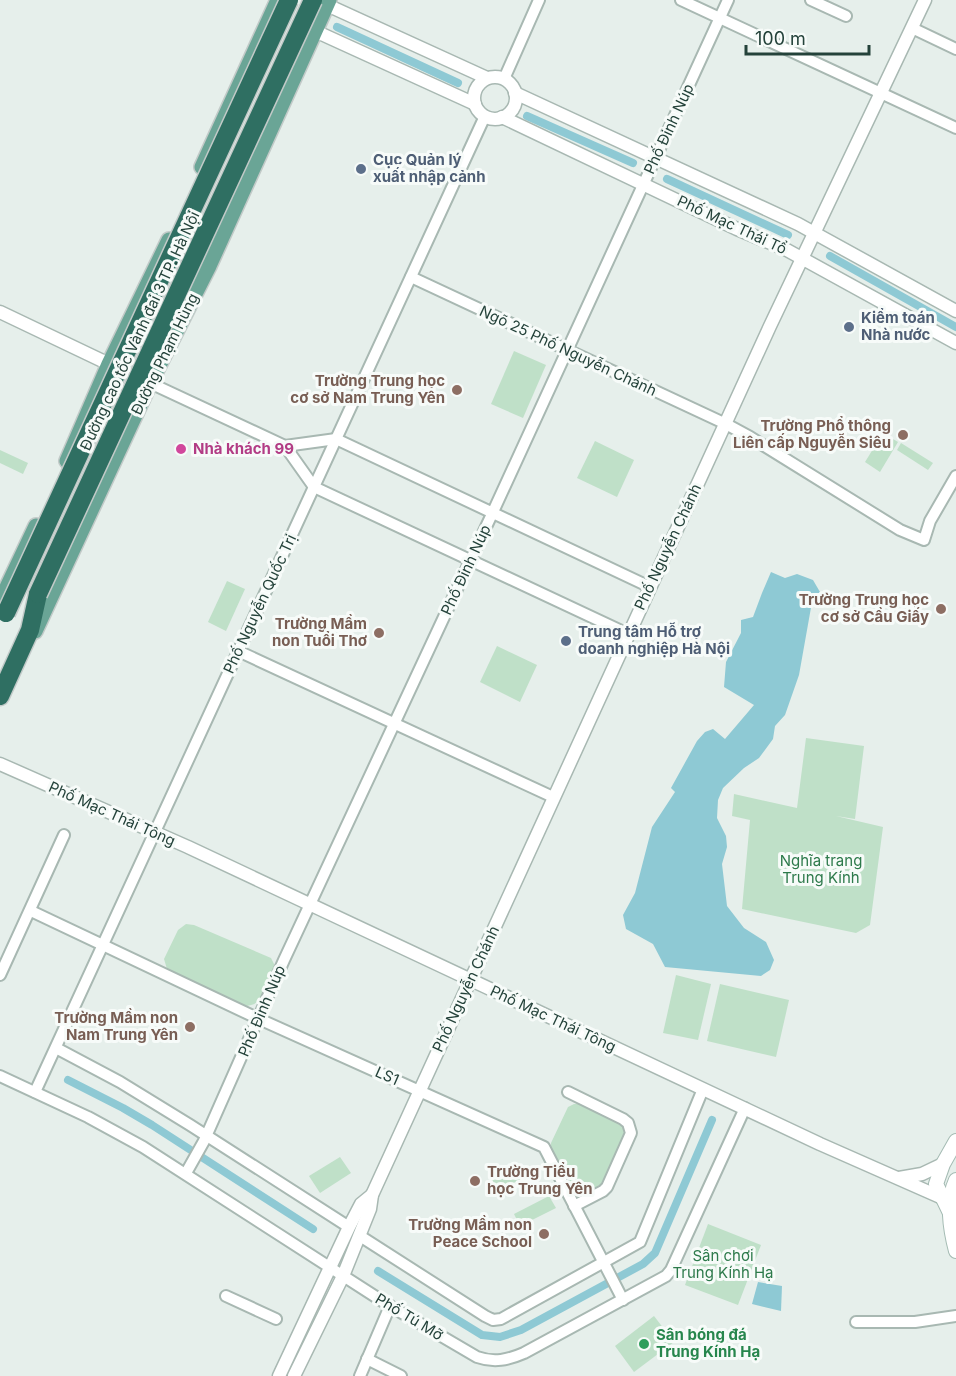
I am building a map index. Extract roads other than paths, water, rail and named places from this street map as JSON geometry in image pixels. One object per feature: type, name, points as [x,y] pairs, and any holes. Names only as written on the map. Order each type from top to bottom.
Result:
[{"type":"highway","name":"Đường cao tốc Vành đai 3 TP. Hà Nội","points":[[1,616],[288,0]]},
{"type":"highway","name":"Đường cao tốc Vành đai 3 TP. Hà Nội","points":[[0,677],[323,2]]},
{"type":"highway","points":[[0,696],[30,630],[38,594]]},
{"type":"main road","points":[[1,616],[109,364],[173,231],[278,0]]},
{"type":"main road","name":"Đường Phạm Hùng","points":[[0,706],[150,383],[209,266],[315,31],[323,2]]},
{"type":"main road","points":[[109,364],[150,383]]},
{"type":"main road","points":[[950,1205],[936,1184],[943,1164],[956,1141]]},
{"type":"main road","points":[[956,1180],[950,1205],[956,1251]]},
{"type":"street","points":[[504,79],[539,0]]},
{"type":"street","points":[[681,0],[956,128]]},
{"type":"street","name":"Phố Đinh Núp","points":[[188,1169],[206,1138],[309,905],[728,0]]},
{"type":"street","points":[[811,0],[846,16]]},
{"type":"street","name":"Phố Nguyễn Chánh","points":[[294,1376],[343,1276],[370,1209],[372,1195],[553,797],[770,326],[925,0]]},
{"type":"street","points":[[323,2],[487,78],[504,79],[510,83],[515,93],[513,108],[502,117],[493,119],[485,116],[479,112],[475,104],[476,89],[487,78]]},
{"type":"street","points":[[912,28],[956,49]]},
{"type":"street","points":[[315,31],[475,104]]},
{"type":"street","name":"Phố Mạc Thái Tổ","points":[[515,93],[815,233],[956,311]]},
{"type":"street","name":"Phố Nguyễn Quốc Trị","points":[[35,1092],[485,116]]},
{"type":"street","name":"Phố Mạc Thái Tổ","points":[[502,117],[802,259],[956,343]]},
{"type":"street","name":"Ngõ 25 Phố Nguyễn Chánh","points":[[411,277],[750,436],[900,530],[924,540],[956,476]]},
{"type":"street","points":[[0,312],[109,364]]},
{"type":"street","points":[[150,383],[285,446],[314,487],[628,634]]},
{"type":"street","points":[[285,446],[336,440],[650,587]]},
{"type":"street","points":[[238,651],[553,797]]},
{"type":"street","name":"Phố Mạc Thái Tông","points":[[0,764],[197,851],[898,1178],[950,1205]]},
{"type":"street","points":[[0,975],[64,835]]},
{"type":"street","name":"LS1","points":[[31,911],[259,1019],[544,1147],[623,1300]]},
{"type":"street","points":[[56,1048],[120,1082],[349,1227]]},
{"type":"street","name":"Phố Tú Mỡ","points":[[0,1076],[118,1132],[188,1169],[390,1306],[477,1357],[493,1361],[508,1360],[524,1353],[659,1281],[671,1270],[745,1108]]},
{"type":"street","points":[[360,1236],[485,1316],[493,1320],[504,1317],[606,1267],[643,1239],[703,1089]]},
{"type":"street","points":[[568,1092],[623,1119],[628,1123],[631,1133],[607,1187],[574,1206]]},
{"type":"street","points":[[898,1178],[922,1174],[943,1164]]},
{"type":"street","name":"Phố Nguyễn Chánh","points":[[279,1376],[349,1227],[361,1204],[372,1195]]},
{"type":"street","points":[[226,1296],[276,1320]]},
{"type":"street","points":[[360,1376],[390,1306]]},
{"type":"street","points":[[856,1322],[915,1322],[956,1316]]},
{"type":"street","points":[[368,1359],[401,1376]]},
{"type":"water","points":[[771,572],[785,578],[797,574],[813,580],[820,592],[812,602],[799,675],[785,715],[775,726],[773,739],[759,758],[744,768],[723,788],[718,800],[717,818],[726,836],[727,847],[722,864],[727,906],[744,928],[766,942],[774,960],[770,970],[761,976],[665,967],[653,944],[626,929],[623,915],[635,893],[652,827],[675,792],[671,788],[697,741],[705,732],[713,729],[725,739],[754,705],[724,687],[726,662],[741,633],[741,620],[753,617]]},
{"type":"water","points":[[758,1282],[782,1286],[781,1311],[752,1304]]},
{"type":"waterway","points":[[337,27],[458,83]]},
{"type":"waterway","points":[[527,116],[633,163]]},
{"type":"waterway","points":[[667,179],[788,235]]},
{"type":"waterway","points":[[830,256],[956,327]]},
{"type":"waterway","points":[[68,1080],[152,1125],[313,1229]]},
{"type":"waterway","points":[[378,1271],[482,1335],[500,1337],[521,1330],[643,1264],[655,1253],[712,1120]]},
{"type":"place","name":"Cục Quản lý xuất nhập cảnh","points":[[361,169]]},
{"type":"place","name":"Kiểm toán Nhà nước","points":[[849,327]]},
{"type":"place","name":"Trường Trung học cơ sở Nam Trung Yên","points":[[457,390]]},
{"type":"place","name":"Trường Phổ thông Liên cấp Nguyễn Siêu","points":[[903,435]]},
{"type":"place","name":"Nhà khách 99","points":[[181,449]]},
{"type":"place","name":"Trường Trung học cơ sở Cầu Giấy","points":[[941,609]]},
{"type":"place","name":"Trường Mầm non Tuổi Thơ","points":[[379,633]]},
{"type":"place","name":"Trung tâm Hỗ trợ doanh nghiệp Hà Nội","points":[[566,641]]},
{"type":"place","name":"Trường Mầm non Nam Trung Yên","points":[[190,1027]]},
{"type":"place","name":"Trường Tiểu học Trung Yên","points":[[475,1181]]},
{"type":"place","name":"Trường Mầm non Peace School","points":[[544,1234]]},
{"type":"place","name":"Sân bóng đá Trung Kính Hạ","points":[[644,1344]]},
{"type":"park label","name":"Nghĩa trang Trung Kính","points":[[821,870]]},
{"type":"park label","name":"Sân chơi Trung Kính Hạ","points":[[723,1264]]}]
